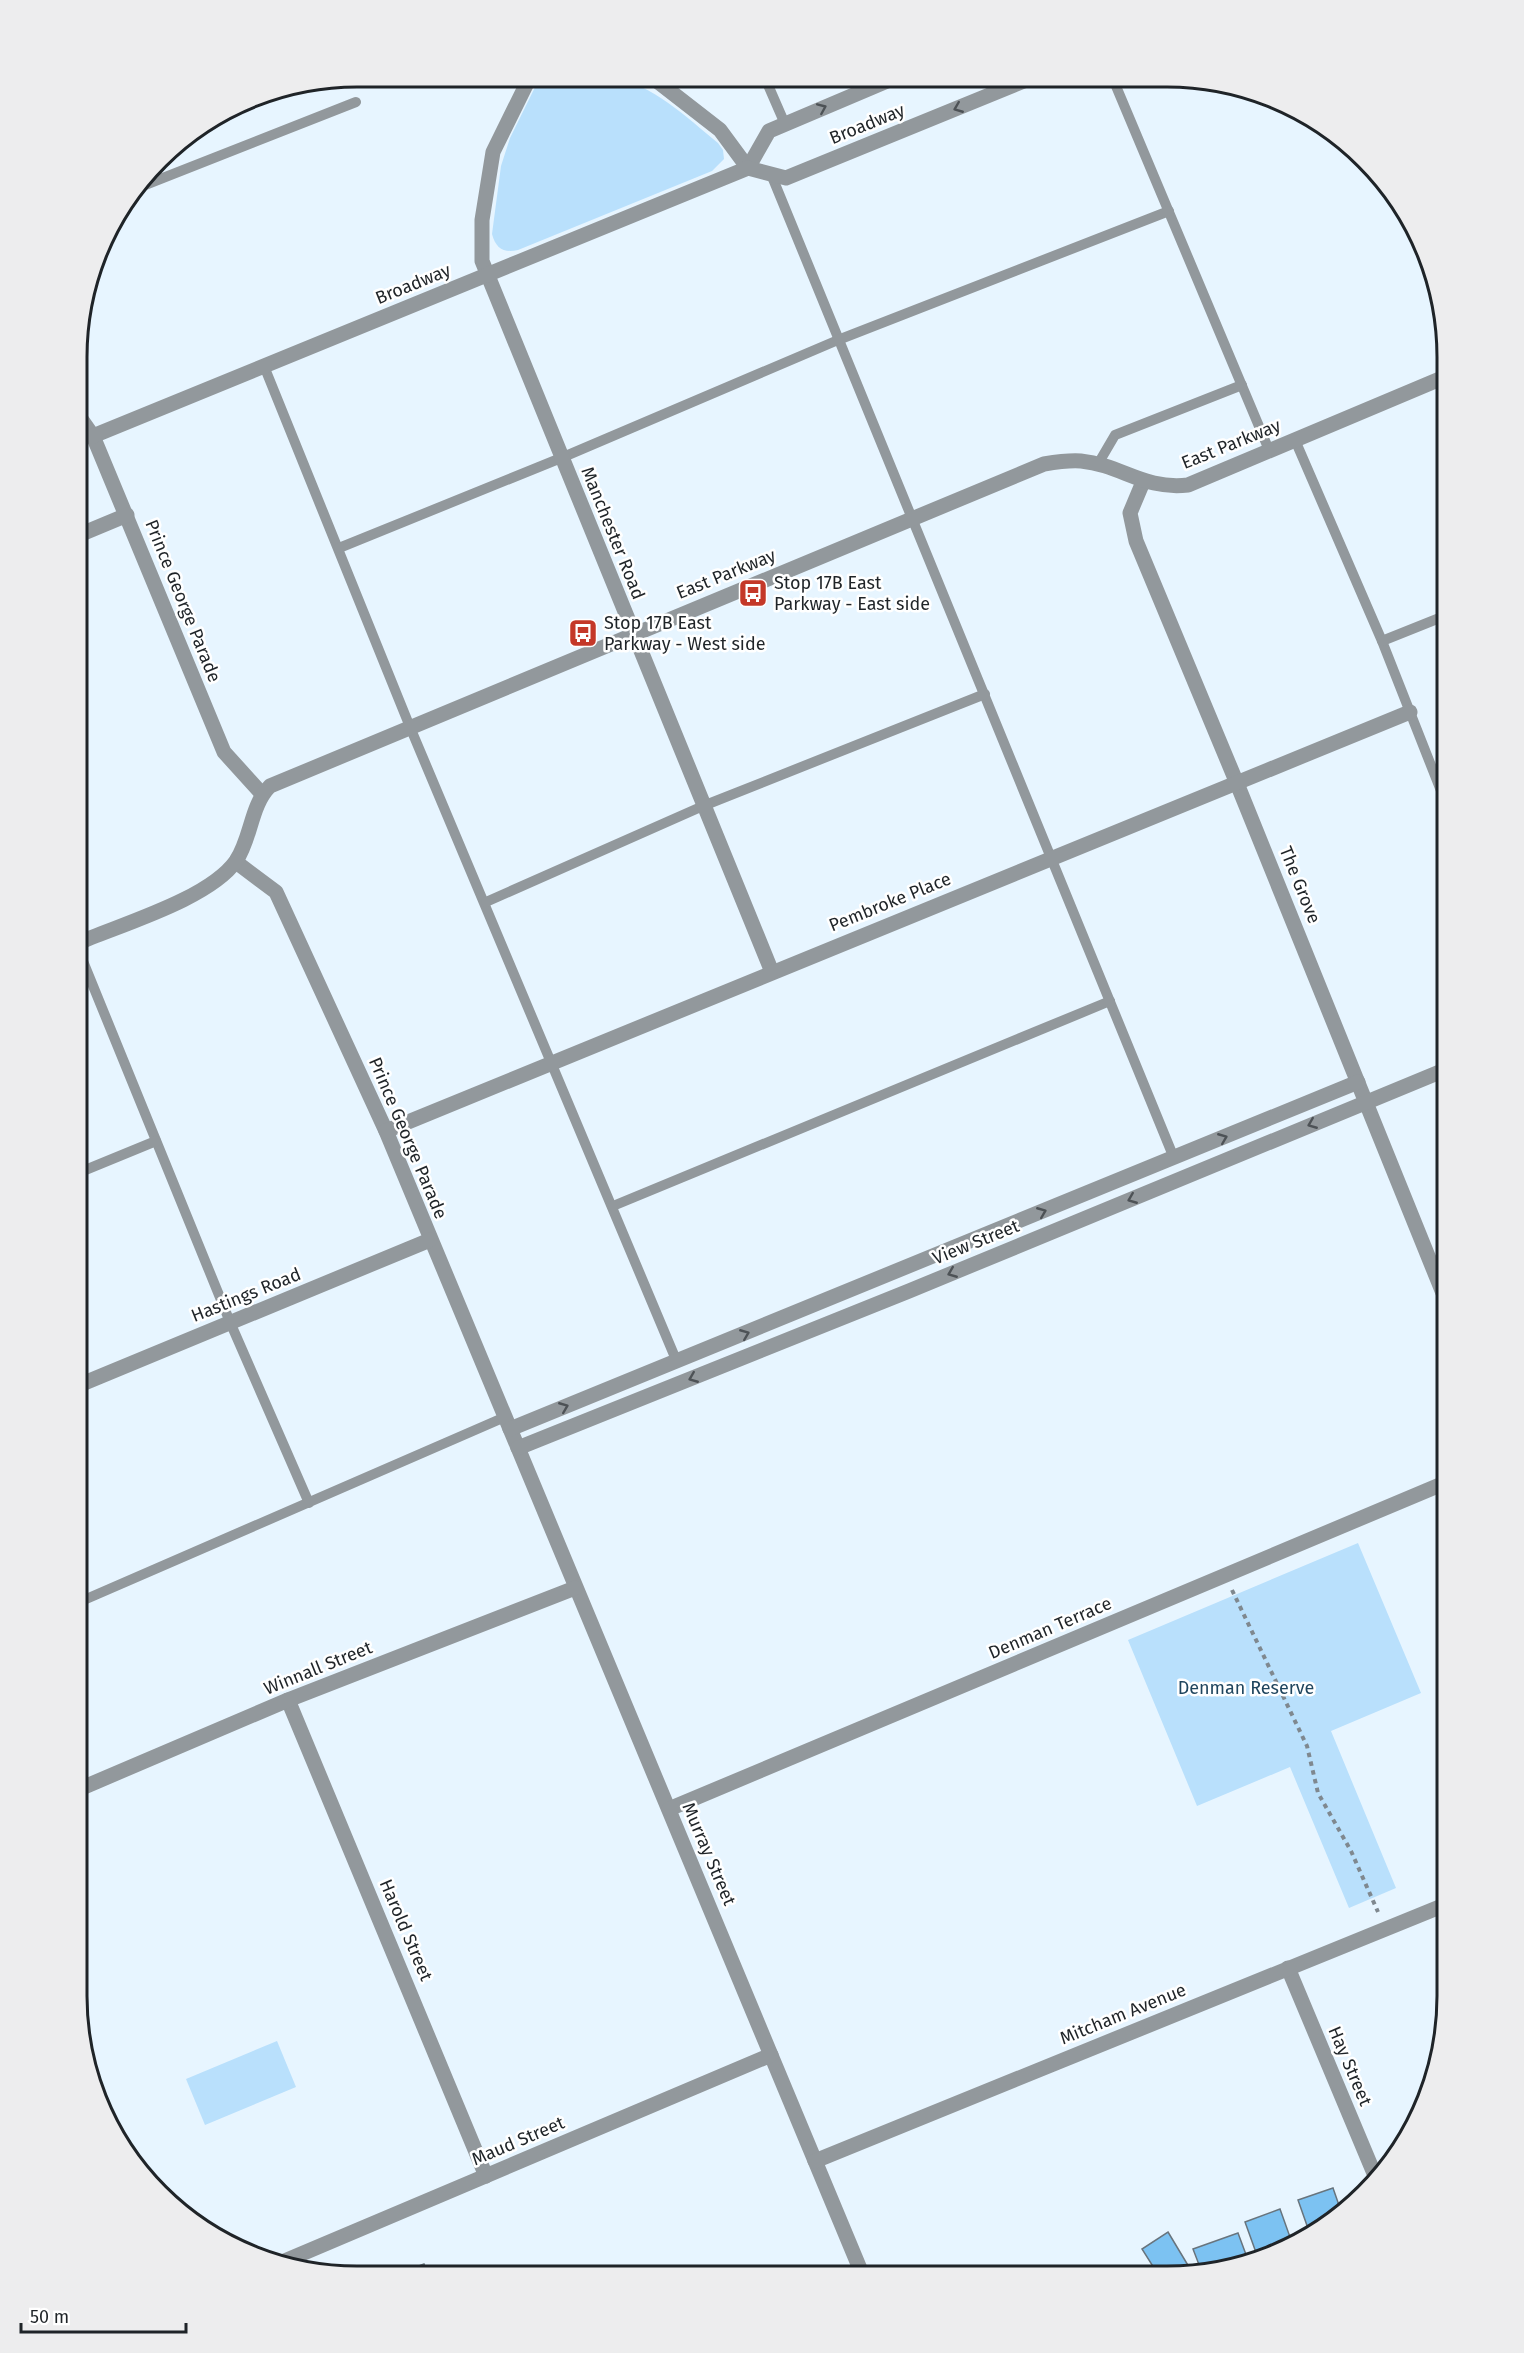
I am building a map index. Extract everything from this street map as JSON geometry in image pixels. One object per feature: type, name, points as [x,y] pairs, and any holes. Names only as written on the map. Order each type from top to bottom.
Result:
[{"type":"street","name":"Manchester Road","points":[[525,87],[494,152],[480,247],[487,274],[632,634],[772,972]]},
{"type":"street","points":[[666,87],[720,130],[748,168]]},
{"type":"street","name":"Broadway","points":[[748,168],[769,130],[873,87]]},
{"type":"street","name":"Broadway","points":[[93,436],[748,168],[786,178],[1010,87]]},
{"type":"street","name":"East Parkway","points":[[262,794],[270,786],[285,779],[1044,464],[1080,461],[1098,464],[1143,482],[1172,487],[1188,485],[1437,381]]},
{"type":"street","name":"Prince George Parade","points":[[87,427],[93,436],[127,515],[224,752],[262,794]]},
{"type":"street","name":"The Grove","points":[[1143,482],[1130,513],[1136,541],[1236,781],[1437,1278]]},
{"type":"street","points":[[87,532],[127,515]]},
{"type":"street","name":"Pembroke Place","points":[[386,1131],[1236,781],[1410,712]]},
{"type":"street","points":[[87,939],[193,895],[223,876],[236,862],[250,833],[256,807],[262,794]]},
{"type":"street","name":"Prince George Parade","points":[[236,862],[276,892],[386,1131],[518,1448]]},
{"type":"street","name":"View Street","points":[[518,1448],[909,1291],[1437,1073]]},
{"type":"street","name":"View Street","points":[[508,1423],[677,1362],[1358,1082]]},
{"type":"street","name":"Hastings Road","points":[[87,1382],[430,1240]]},
{"type":"street","name":"Murray Street","points":[[518,1448],[859,2266]]},
{"type":"street","name":"Denman Terrace","points":[[669,1809],[1437,1486]]},
{"type":"street","name":"Winnall Street","points":[[87,1786],[288,1700],[575,1588]]},
{"type":"street","name":"Harold Street","points":[[288,1700],[486,2176]]},
{"type":"street","name":"Mitcham Avenue","points":[[815,2161],[1437,1908]]},
{"type":"street","name":"Hay Street","points":[[1288,1968],[1373,2170]]},
{"type":"street","name":"Maud Street","points":[[292,2258],[771,2055]]},
{"type":"lane","points":[[769,87],[785,124]]},
{"type":"lane","points":[[1116,87],[1269,450]]},
{"type":"lane","points":[[151,183],[356,102]]},
{"type":"lane","points":[[771,174],[1174,1158]]},
{"type":"lane","points":[[339,548],[561,458],[838,340],[1169,211]]},
{"type":"lane","points":[[264,366],[410,727],[486,902],[677,1362]]},
{"type":"lane","points":[[1098,464],[1115,435],[1242,386]]},
{"type":"lane","points":[[1295,440],[1382,641],[1437,781]]},
{"type":"lane","points":[[1382,641],[1437,619]]},
{"type":"lane","points":[[486,902],[703,806],[985,694]]},
{"type":"lane","points":[[87,971],[230,1322],[309,1503]]},
{"type":"lane","points":[[613,1206],[1110,1000]]},
{"type":"lane","points":[[87,1169],[156,1141]]},
{"type":"lane","points":[[87,1599],[309,1503],[508,1423]]},
{"type":"path","points":[[1225,1576],[1307,1746],[1318,1793],[1356,1862],[1385,1929]]},
{"type":"green space","points":[[535,87],[641,87],[669,103],[718,143],[723,150],[724,159],[712,171],[518,250],[509,251],[498,246],[492,234],[501,166],[510,138]]},
{"type":"green space","name":"Denman Reserve","points":[[1358,1543],[1421,1693],[1331,1731],[1396,1888],[1349,1908],[1290,1767],[1197,1806],[1128,1640]]},
{"type":"green space","points":[[277,2041],[296,2087],[205,2125],[186,2079]]},
{"type":"building","points":[[1333,2188],[1339,2204],[1307,2226],[1298,2200]]},
{"type":"building","points":[[1280,2209],[1290,2236],[1256,2251],[1245,2222]]},
{"type":"building","points":[[1168,2232],[1188,2265],[1153,2266],[1142,2249]]},
{"type":"building","points":[[1238,2233],[1246,2254],[1199,2264],[1193,2249]]},
{"type":"place","name":"Stop 17B East Parkway - East side","points":[[753,593]]},
{"type":"place","name":"Stop 17B East Parkway - West side","points":[[583,633]]}]
